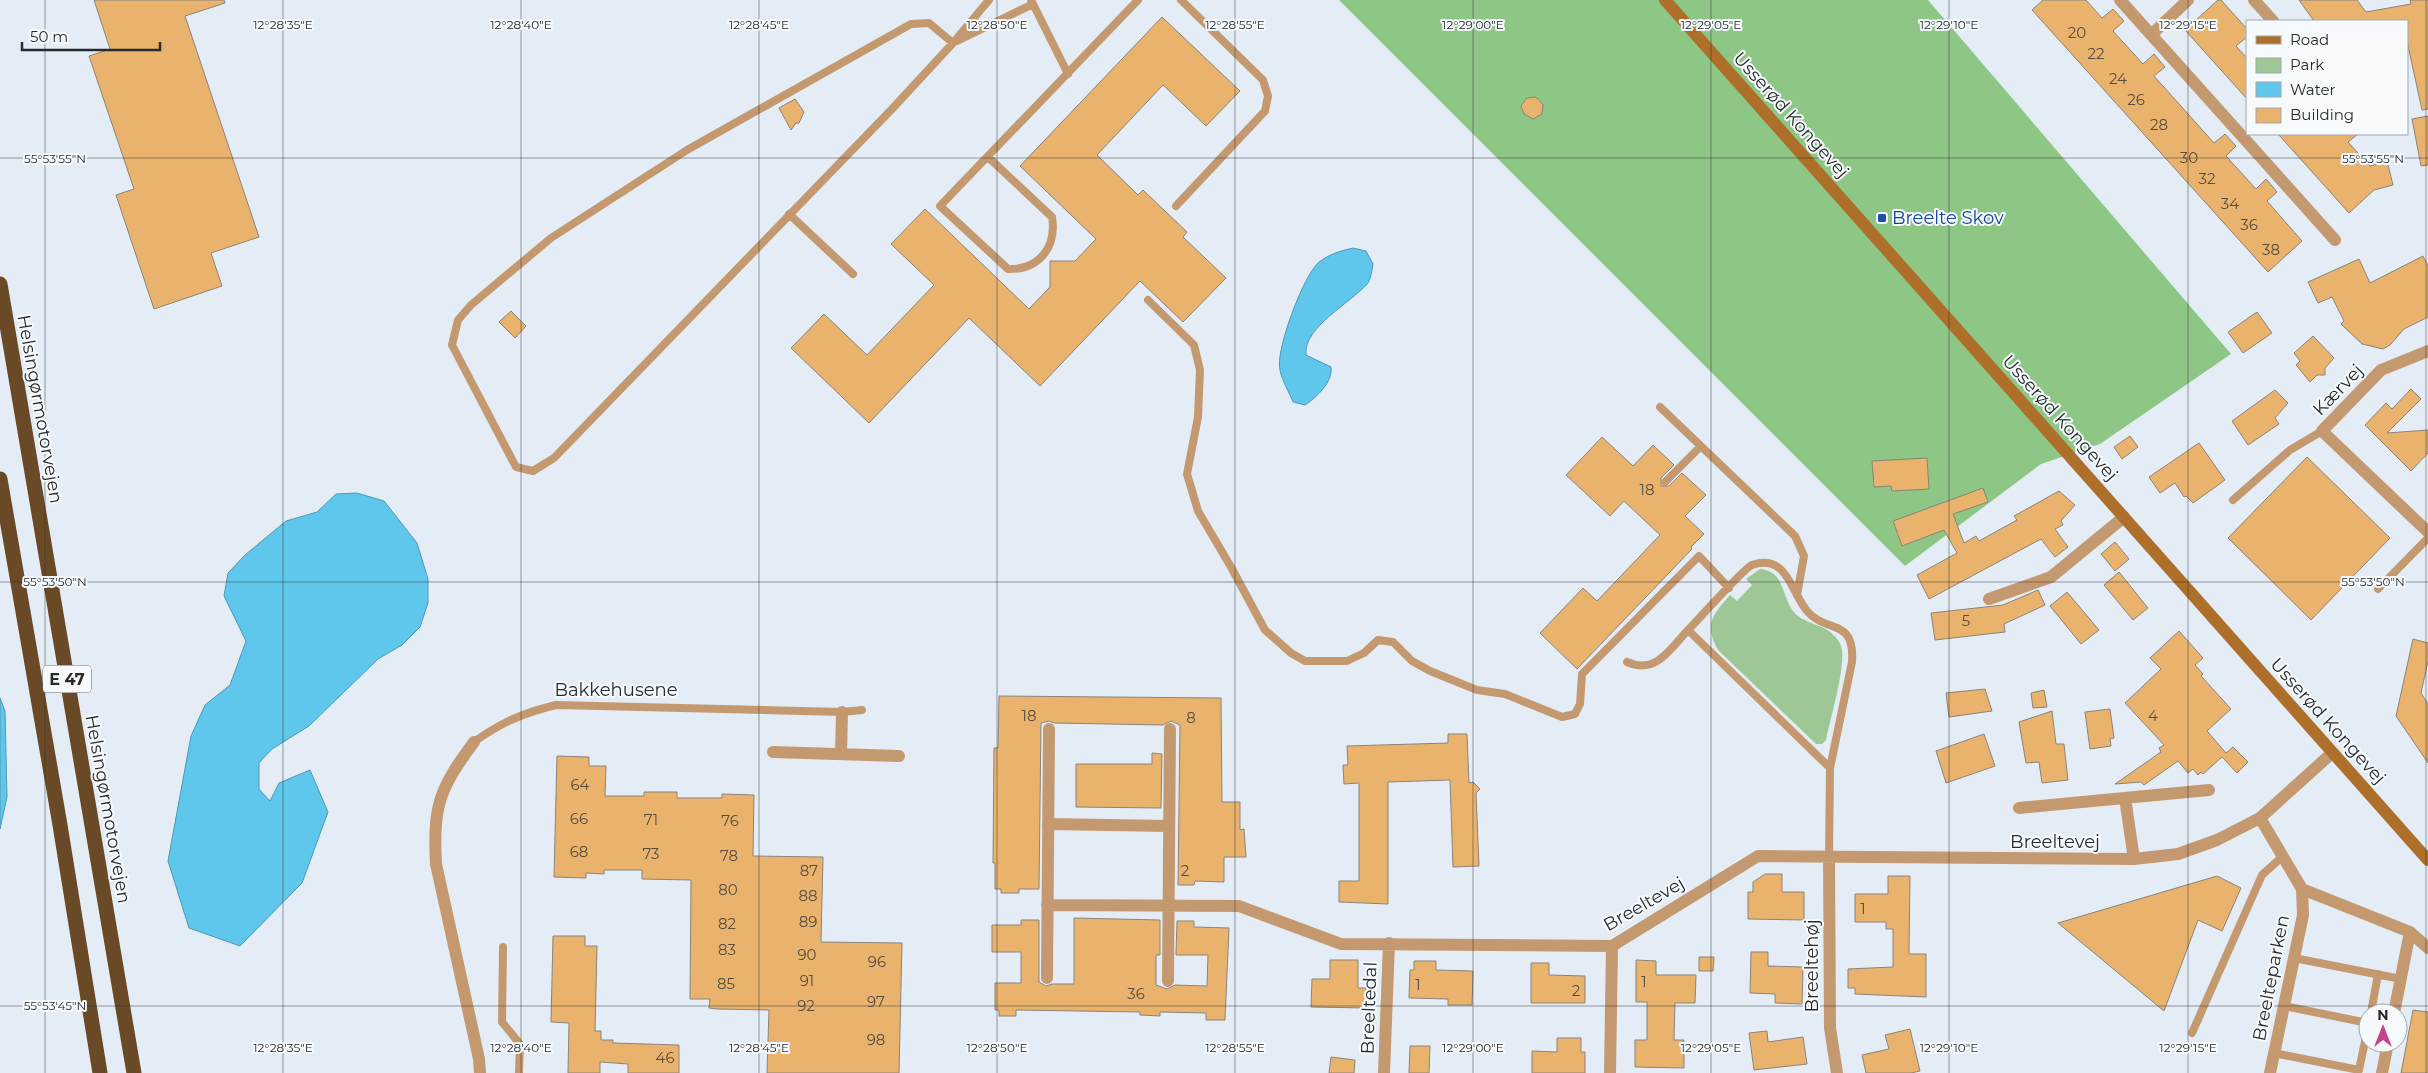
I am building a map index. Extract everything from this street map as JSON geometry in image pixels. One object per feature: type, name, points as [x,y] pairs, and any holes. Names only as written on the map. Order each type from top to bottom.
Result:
[{"type":"highway","name":"Helsingørmotorvejen","points":[[0,284],[134,1073]]},
{"type":"highway","name":"E 47","points":[[0,479],[60,825],[100,1073]]},
{"type":"main road","name":"Usserød Kongevej","points":[[1665,0],[2428,860]]},
{"type":"street","points":[[2120,0],[2335,240]]},
{"type":"street","points":[[2151,34],[2188,0]]},
{"type":"street","points":[[2254,0],[2272,20]]},
{"type":"street","name":"Kærvej","points":[[2427,532],[2322,431],[2382,370],[2428,351]]},
{"type":"street","points":[[1989,599],[2051,577],[2124,517]]},
{"type":"street","points":[[840,754],[842,712]]},
{"type":"street","points":[[1046,978],[1049,729]]},
{"type":"street","points":[[1168,981],[1170,729]]},
{"type":"street","name":"Bakkehusene","points":[[474,742],[453,770],[439,800],[434,831],[436,864],[479,1059],[480,1073]]},
{"type":"street","points":[[773,752],[899,756]]},
{"type":"street","name":"Breeltevej","points":[[1047,905],[1238,906],[1341,944],[1612,946],[1758,856],[2134,859],[2178,854],[2217,840],[2260,818],[2332,753]]},
{"type":"street","name":"Breeltevej","points":[[2019,808],[2209,790]]},
{"type":"street","points":[[2125,798],[2134,859]]},
{"type":"street","name":"Breelteparken","points":[[2260,818],[2302,889],[2303,915],[2270,1073]]},
{"type":"street","points":[[1048,824],[1169,826]]},
{"type":"street","name":"Breeltehøj","points":[[1829,858],[1830,1028],[1837,1073]]},
{"type":"street","points":[[2302,889],[2410,932],[2428,948]]},
{"type":"street","points":[[2396,1003],[2410,932]]},
{"type":"street","name":"Breeltedal","points":[[1384,1073],[1389,943]]},
{"type":"street","points":[[1610,1073],[1612,946]]},
{"type":"street","points":[[2382,1073],[2386,1053]]},
{"type":"lane","points":[[953,43],[929,23],[911,24],[687,150],[597,206],[551,238],[471,305],[458,320],[452,344],[516,467],[533,470],[554,458],[953,43],[989,0]]},
{"type":"lane","points":[[988,157],[1052,217],[1054,230],[1051,245],[1032,265],[1020,269],[1008,269],[940,206],[1138,0]]},
{"type":"lane","points":[[1176,206],[1265,110],[1268,96],[1262,80],[1181,0]]},
{"type":"lane","points":[[953,43],[1032,2],[1068,74]]},
{"type":"lane","points":[[789,214],[853,274]]},
{"type":"lane","points":[[1148,300],[1194,345],[1200,370],[1198,418],[1187,474],[1198,511],[1265,630],[1291,653],[1305,661],[1347,661],[1364,653],[1378,640],[1393,642],[1412,661],[1430,671],[1477,690],[1505,694],[1562,717],[1575,714],[1580,704],[1582,674],[1699,556],[1729,588]]},
{"type":"lane","points":[[1660,407],[1795,536],[1804,556],[1797,595]]},
{"type":"lane","points":[[2233,500],[2290,450],[2322,431]]},
{"type":"lane","points":[[1665,482],[1701,446]]},
{"type":"lane","points":[[2378,589],[2427,532]]},
{"type":"lane","points":[[1627,662],[1638,667],[1649,666],[1657,662],[1751,565],[1769,563],[1786,573],[1808,612],[1844,631],[1853,646],[1852,662],[1830,768],[1829,858]]},
{"type":"lane","points":[[1688,630],[1830,768]]},
{"type":"lane","name":"Bakkehusene","points":[[474,742],[501,723],[529,711],[556,705],[842,712],[862,710]]},
{"type":"lane","points":[[2192,1033],[2262,875],[2283,856]]},
{"type":"lane","points":[[503,947],[502,1022],[520,1044],[519,1073]]},
{"type":"lane","points":[[2294,958],[2401,979]]},
{"type":"lane","points":[[2373,1003],[2378,974]]},
{"type":"lane","points":[[2284,1006],[2358,1021]]},
{"type":"lane","points":[[2274,1053],[2360,1070],[2363,1053]]},
{"type":"green space","points":[[1339,0],[1928,0],[2231,354],[2100,444],[2041,464],[1905,566]]},
{"type":"green space","points":[[1760,569],[1768,571],[1777,578],[1794,613],[1829,631],[1841,646],[1842,665],[1840,678],[1826,740],[1822,744],[1816,744],[1718,650],[1711,634],[1712,621],[1719,609],[1730,595],[1737,601],[1752,585],[1746,579]]},
{"type":"water","points":[[1353,248],[1366,251],[1373,264],[1370,279],[1360,291],[1320,325],[1312,335],[1307,345],[1306,355],[1331,367],[1331,373],[1327,384],[1305,405],[1293,402],[1281,374],[1280,361],[1286,331],[1298,298],[1318,263],[1335,253]]},
{"type":"water","points":[[357,493],[384,501],[417,543],[428,579],[428,603],[420,627],[402,645],[378,659],[309,726],[272,749],[259,763],[259,789],[270,801],[279,783],[310,770],[328,812],[302,883],[240,946],[189,928],[168,861],[191,736],[205,705],[230,685],[246,641],[224,596],[228,573],[245,555],[286,521],[317,512],[336,494]]},
{"type":"water","points":[[0,698],[5,711],[7,797],[0,829]]},
{"type":"building","points":[[94,0],[224,0],[225,3],[185,16],[259,237],[211,253],[222,286],[154,309],[116,195],[134,189],[89,56],[110,49]]},
{"type":"building","points":[[2043,0],[2086,0],[2102,18],[2113,9],[2124,21],[2113,31],[2143,64],[2154,54],[2165,67],[2154,76],[2214,143],[2225,134],[2236,146],[2226,156],[2256,189],[2266,179],[2277,192],[2267,201],[2302,241],[2268,272],[2032,10]]},
{"type":"building","points":[[2218,0],[2221,0],[2246,28],[2246,38],[2236,46],[2246,57],[2246,98],[2185,30]]},
{"type":"building","points":[[2299,0],[2357,0],[2366,12],[2411,4],[2410,0],[2428,0],[2428,109],[2422,110],[2408,46],[2408,20],[2313,20]]},
{"type":"building","points":[[1162,17],[1240,91],[1206,126],[1163,85],[1097,155],[1138,195],[1143,190],[1187,232],[1183,237],[1226,278],[1183,322],[1140,281],[1040,386],[969,318],[869,423],[791,348],[824,314],[867,355],[934,285],[891,244],[925,209],[1029,309],[1050,287],[1050,261],[1075,261],[1096,239],[1020,166]]},
{"type":"building","points":[[1536,97],[1543,105],[1542,114],[1533,119],[1524,114],[1521,106],[1527,98]]},
{"type":"building","points":[[795,99],[804,112],[799,123],[796,123],[791,130],[779,108]]},
{"type":"building","points":[[2428,116],[2428,165],[2421,166],[2412,119]]},
{"type":"building","points":[[2279,135],[2357,135],[2348,142],[2370,166],[2387,161],[2393,185],[2374,190],[2349,213]]},
{"type":"building","points":[[2423,256],[2428,266],[2428,317],[2404,329],[2390,345],[2383,349],[2362,344],[2341,324],[2344,321],[2332,297],[2318,303],[2308,282],[2359,259],[2370,283]]},
{"type":"building","points":[[511,311],[526,326],[515,338],[499,322]]},
{"type":"building","points":[[2257,312],[2272,333],[2243,353],[2228,332]]},
{"type":"building","points":[[2313,336],[2334,358],[2325,368],[2325,375],[2317,375],[2310,382],[2296,365],[2300,361],[2294,353]]},
{"type":"building","points":[[2411,389],[2421,399],[2387,433],[2428,430],[2428,453],[2411,471],[2365,425],[2386,403],[2392,409]]},
{"type":"building","points":[[2275,390],[2288,403],[2275,418],[2279,424],[2248,445],[2232,421]]},
{"type":"building","points":[[2130,436],[2138,447],[2122,459],[2114,447]]},
{"type":"building","points":[[1602,437],[1633,466],[1653,445],[1674,465],[1661,478],[1661,486],[1669,486],[1682,473],[1706,495],[1685,516],[1704,534],[1691,547],[1692,549],[1577,669],[1540,633],[1583,588],[1597,601],[1660,535],[1624,501],[1610,516],[1566,475]]},
{"type":"building","points":[[2199,443],[2225,480],[2193,503],[2186,496],[2184,497],[2175,483],[2160,493],[2149,477]]},
{"type":"building","points":[[2307,457],[2390,538],[2311,620],[2228,538]]},
{"type":"building","points":[[1927,458],[1929,489],[1892,491],[1891,486],[1874,487],[1872,461]]},
{"type":"building","points":[[1983,488],[1988,502],[1953,514],[1964,543],[1976,536],[1979,541],[2017,520],[2014,516],[2059,491],[2075,505],[2061,521],[2063,525],[2055,529],[2068,547],[2055,557],[2041,539],[1929,599],[1917,575],[1957,553],[1944,530],[1902,546],[1893,521]]},
{"type":"building","points":[[2115,542],[2129,559],[2115,571],[2101,554]]},
{"type":"building","points":[[2119,572],[2148,608],[2133,620],[2104,585]]},
{"type":"building","points":[[2038,590],[2045,605],[2004,624],[2005,632],[1935,640],[1931,613],[2003,605]]},
{"type":"building","points":[[2067,592],[2099,630],[2081,644],[2050,606]]},
{"type":"building","points":[[2179,631],[2203,658],[2195,665],[2203,674],[2201,676],[2231,709],[2207,731],[2226,753],[2233,747],[2248,762],[2237,773],[2222,757],[2203,774],[2201,772],[2198,775],[2193,769],[2188,773],[2178,761],[2144,785],[2141,782],[2115,784],[2161,752],[2159,748],[2164,745],[2125,703],[2161,669],[2150,658]]},
{"type":"building","points":[[2413,639],[2428,643],[2428,661],[2421,693],[2428,704],[2428,763],[2396,716]]},
{"type":"building","points":[[1985,689],[1992,711],[1949,717],[1946,693]]},
{"type":"building","points":[[2044,690],[2047,707],[2033,708],[2031,693]]},
{"type":"building","points":[[999,696],[1221,698],[1222,802],[1240,802],[1240,830],[1244,829],[1246,857],[1224,857],[1224,882],[1195,881],[1194,885],[1178,885],[1180,725],[1171,721],[1163,725],[1054,723],[1049,721],[1041,723],[1039,889],[1019,889],[1019,893],[1001,893],[1001,889],[995,889],[995,863],[993,863],[994,748],[998,748]]},
{"type":"building","points":[[2110,709],[2114,738],[2110,739],[2111,746],[2090,749],[2085,712]]},
{"type":"building","points":[[2052,711],[2056,744],[2064,744],[2068,780],[2042,783],[2039,762],[2026,763],[2019,722]]},
{"type":"building","points":[[1448,734],[1467,734],[1469,783],[1473,782],[1480,789],[1476,793],[1479,866],[1453,867],[1450,780],[1388,782],[1388,904],[1339,902],[1339,881],[1359,881],[1359,783],[1344,784],[1343,765],[1348,765],[1347,746],[1448,743]]},
{"type":"building","points":[[1984,734],[1995,766],[1946,783],[1936,751]]},
{"type":"building","points":[[1152,753],[1162,754],[1161,808],[1076,807],[1076,764],[1152,764]]},
{"type":"building","points":[[557,756],[589,757],[589,766],[606,766],[605,796],[644,796],[644,792],[677,792],[677,798],[722,798],[722,794],[754,795],[753,856],[823,857],[821,942],[902,943],[899,1073],[767,1073],[769,1010],[709,1008],[710,999],[690,999],[691,880],[642,879],[642,870],[604,870],[604,874],[586,873],[586,878],[554,877]]},
{"type":"building","points":[[1765,874],[1782,874],[1782,892],[1804,892],[1804,920],[1748,919],[1748,892],[1753,892],[1753,882]]},
{"type":"building","points":[[1888,876],[1910,876],[1909,954],[1926,954],[1926,997],[1855,994],[1855,988],[1848,988],[1848,969],[1893,967],[1893,929],[1886,929],[1886,922],[1855,922],[1855,894],[1888,894]]},
{"type":"building","points":[[2217,876],[2241,888],[2222,931],[2198,920],[2164,1011],[2058,923]]},
{"type":"building","points":[[1074,918],[1160,920],[1160,955],[1156,955],[1156,985],[1167,989],[1175,985],[1207,986],[1208,955],[1176,955],[1177,921],[1194,921],[1194,927],[1229,928],[1225,1020],[1206,1020],[1206,1013],[1160,1012],[1160,1016],[1140,1015],[1140,1012],[1016,1010],[1016,1016],[999,1016],[999,1010],[995,1010],[995,983],[1021,983],[1021,952],[992,952],[992,925],[1021,925],[1021,920],[1039,920],[1039,982],[1046,986],[1052,984],[1074,984]]},
{"type":"building","points":[[553,936],[585,936],[585,946],[597,946],[595,1031],[601,1031],[601,1040],[613,1040],[613,1043],[679,1045],[679,1073],[628,1073],[628,1064],[600,1062],[600,1073],[568,1073],[569,1023],[551,1022]]},
{"type":"building","points":[[1751,952],[1768,952],[1768,966],[1803,967],[1802,1004],[1775,1003],[1775,994],[1750,993]]},
{"type":"building","points":[[1699,957],[1714,957],[1713,971],[1699,971]]},
{"type":"building","points":[[1330,960],[1358,960],[1358,988],[1366,988],[1366,1008],[1311,1007],[1312,979],[1330,979]]},
{"type":"building","points":[[1636,960],[1656,961],[1656,975],[1696,975],[1695,1003],[1675,1003],[1674,1040],[1684,1040],[1684,1068],[1635,1067],[1635,1040],[1647,1040],[1647,1002],[1636,1002]]},
{"type":"building","points":[[1414,961],[1436,961],[1436,970],[1473,971],[1472,1005],[1448,1005],[1448,999],[1409,998],[1410,970],[1414,970]]},
{"type":"building","points":[[1531,963],[1549,963],[1549,975],[1585,976],[1585,1003],[1531,1003]]},
{"type":"building","points":[[2413,1010],[2428,1012],[2428,1073],[2401,1073],[2405,1053],[2408,1053],[2408,1036]]},
{"type":"building","points":[[1910,1029],[1920,1071],[1911,1073],[1866,1073],[1862,1055],[1889,1049],[1885,1035]]},
{"type":"building","points":[[1767,1031],[1768,1042],[1803,1037],[1807,1064],[1754,1070],[1749,1033]]},
{"type":"building","points":[[1557,1038],[1581,1038],[1581,1052],[1585,1052],[1585,1073],[1532,1073],[1532,1051],[1557,1052]]},
{"type":"building","points":[[1410,1046],[1430,1046],[1429,1073],[1409,1073]]},
{"type":"building","points":[[1331,1057],[1355,1060],[1354,1073],[1329,1073]]},
{"type":"place","name":"Breelte Skov","points":[[1882,218]]}]
